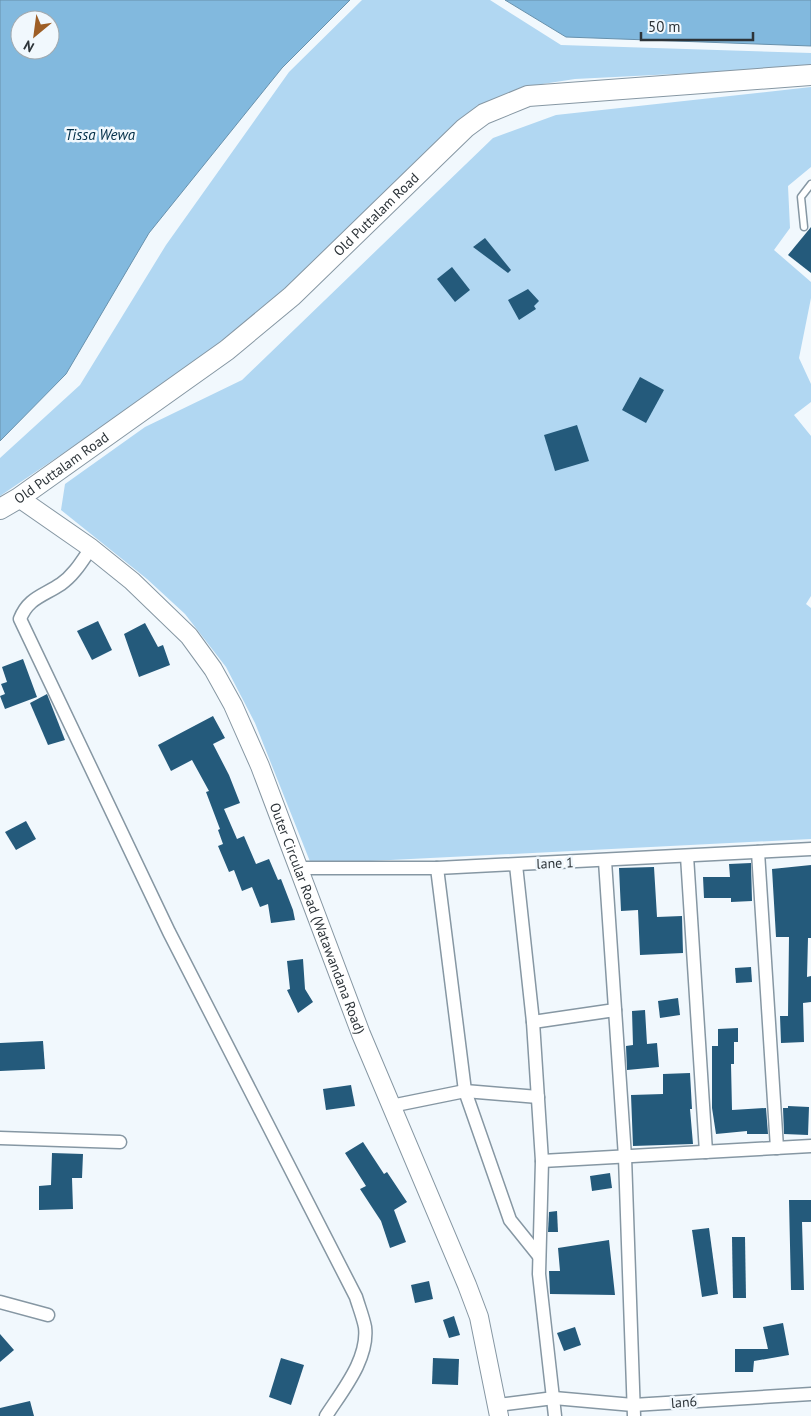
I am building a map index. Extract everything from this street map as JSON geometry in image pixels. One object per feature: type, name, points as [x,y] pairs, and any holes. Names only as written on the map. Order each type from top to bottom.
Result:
[{"type":"main road","name":"Old Puttalam Road","points":[[0,509],[19,498],[228,350],[292,296],[443,147],[484,114],[528,96],[811,75]]},
{"type":"main road","name":"Outer Circular Road (Watawandana Road)","points":[[19,498],[91,548],[164,611],[189,636],[213,669],[243,726],[391,1106],[452,1247],[479,1317],[499,1411]]},
{"type":"street","points":[[91,548],[75,572],[61,584],[25,607],[20,619],[169,932],[356,1297],[365,1327],[365,1345],[356,1367],[326,1416]]},
{"type":"street","name":"lane 1","points":[[299,868],[436,868],[605,861],[811,849]]},
{"type":"street","points":[[758,852],[777,1148]]},
{"type":"street","points":[[687,856],[706,1152]]},
{"type":"street","points":[[605,861],[625,1157],[634,1410]]},
{"type":"street","points":[[516,865],[533,1022],[542,1161],[539,1274],[555,1416]]},
{"type":"street","points":[[436,868],[465,1091],[510,1220],[539,1256]]},
{"type":"street","points":[[533,1022],[615,1010]]},
{"type":"street","points":[[391,1106],[465,1091],[538,1097]]},
{"type":"street","points":[[0,1138],[120,1142]]},
{"type":"street","points":[[542,1161],[811,1146]]},
{"type":"street","points":[[0,1302],[48,1315]]},
{"type":"street","name":"lan6","points":[[499,1411],[554,1398],[634,1410],[811,1394]]},
{"type":"lane","points":[[804,227],[801,196],[811,184]]},
{"type":"shaded area","points":[[362,0],[490,0],[561,45],[811,53],[811,67],[575,79],[523,87],[479,105],[431,147],[273,304],[161,387],[0,496],[0,458],[80,385],[166,245],[289,72]]},
{"type":"shaded area","points":[[811,87],[811,167],[788,186],[790,228],[774,250],[811,282],[811,298],[799,358],[811,384],[811,402],[794,415],[811,436],[811,596],[806,604],[811,608],[811,839],[311,864],[255,723],[226,667],[185,614],[147,579],[61,510],[65,484],[145,427],[242,380],[493,138],[556,115]]},
{"type":"water","name":"Tissa Wewa","points":[[0,0],[350,0],[282,68],[149,233],[66,374],[0,441]]},
{"type":"water","points":[[505,0],[811,0],[811,46],[566,37]]},
{"type":"building","points":[[811,227],[811,273],[788,255]]},
{"type":"building","points":[[485,238],[511,270],[508,273],[473,247]]},
{"type":"building","points":[[452,267],[470,290],[455,302],[437,279]]},
{"type":"building","points":[[528,289],[539,301],[534,306],[536,309],[519,320],[508,300]]},
{"type":"building","points":[[640,377],[664,390],[646,423],[622,410]]},
{"type":"building","points":[[577,425],[589,461],[555,471],[544,435]]},
{"type":"building","points":[[98,621],[112,650],[92,660],[77,631]]},
{"type":"building","points":[[145,623],[158,647],[163,645],[170,665],[139,677],[124,634]]},
{"type":"building","points":[[23,659],[37,697],[5,709],[0,696],[5,694],[1,684],[7,682],[2,667]]},
{"type":"building","points":[[47,694],[65,740],[48,745],[30,703]]},
{"type":"building","points":[[213,716],[225,738],[213,744],[229,775],[240,803],[224,809],[237,839],[244,836],[256,864],[269,859],[278,880],[281,879],[295,920],[271,923],[268,904],[260,907],[252,887],[242,891],[234,870],[229,872],[218,846],[223,844],[218,830],[220,829],[206,792],[209,791],[192,760],[171,771],[158,745]]},
{"type":"building","points":[[26,821],[36,839],[16,850],[5,832]]},
{"type":"building","points":[[751,863],[752,901],[731,902],[731,898],[704,898],[703,877],[730,877],[729,864]]},
{"type":"building","points":[[811,865],[811,938],[808,938],[807,977],[811,976],[811,1002],[803,1003],[804,1042],[781,1043],[780,1016],[788,1016],[789,937],[776,937],[772,869]]},
{"type":"building","points":[[654,867],[657,917],[682,916],[683,953],[640,955],[638,910],[621,911],[619,868]]},
{"type":"building","points":[[303,959],[305,989],[313,1002],[298,1013],[287,990],[290,989],[287,961]]},
{"type":"building","points":[[751,967],[752,982],[736,983],[735,968]]},
{"type":"building","points":[[678,998],[680,1015],[660,1018],[658,1001]]},
{"type":"building","points":[[645,1010],[647,1044],[657,1043],[659,1067],[627,1070],[626,1046],[633,1045],[632,1011]]},
{"type":"building","points":[[738,1028],[738,1042],[734,1042],[734,1064],[731,1064],[732,1110],[766,1108],[768,1134],[747,1134],[747,1131],[716,1134],[712,1108],[712,1046],[718,1046],[718,1029]]},
{"type":"building","points":[[43,1041],[45,1069],[0,1071],[0,1043]]},
{"type":"building","points":[[690,1073],[692,1109],[690,1109],[693,1144],[633,1146],[631,1095],[663,1094],[663,1074]]},
{"type":"building","points":[[351,1085],[355,1106],[326,1110],[323,1089]]},
{"type":"building","points":[[788,1106],[809,1107],[808,1135],[784,1134],[783,1108],[788,1108]]},
{"type":"building","points":[[363,1142],[384,1174],[387,1172],[407,1202],[394,1210],[406,1242],[390,1248],[381,1221],[360,1189],[366,1186],[345,1153]]},
{"type":"building","points":[[52,1153],[83,1154],[82,1178],[72,1178],[73,1209],[39,1210],[39,1186],[51,1185]]},
{"type":"building","points":[[610,1173],[612,1188],[592,1191],[590,1176]]},
{"type":"building","points":[[789,1200],[811,1200],[811,1222],[802,1222],[804,1290],[791,1290]]},
{"type":"building","points":[[557,1211],[558,1232],[548,1232],[549,1212]]},
{"type":"building","points":[[709,1228],[718,1294],[702,1297],[692,1230]]},
{"type":"building","points":[[732,1237],[745,1237],[746,1298],[733,1298]]},
{"type":"building","points":[[609,1240],[615,1295],[550,1294],[549,1271],[560,1271],[558,1248]]},
{"type":"building","points":[[429,1281],[433,1299],[415,1303],[411,1285]]},
{"type":"building","points":[[454,1316],[460,1335],[449,1338],[443,1320]]},
{"type":"building","points":[[783,1323],[789,1355],[754,1361],[753,1372],[735,1372],[735,1349],[768,1349],[763,1327]]},
{"type":"building","points":[[575,1327],[581,1345],[564,1351],[557,1333]]},
{"type":"building","points":[[0,1334],[14,1350],[0,1362]]},
{"type":"building","points":[[281,1358],[304,1365],[291,1405],[269,1397]]},
{"type":"building","points":[[433,1358],[459,1359],[458,1385],[432,1384]]},
{"type":"building","points":[[30,1401],[34,1416],[0,1416],[0,1408]]}]
